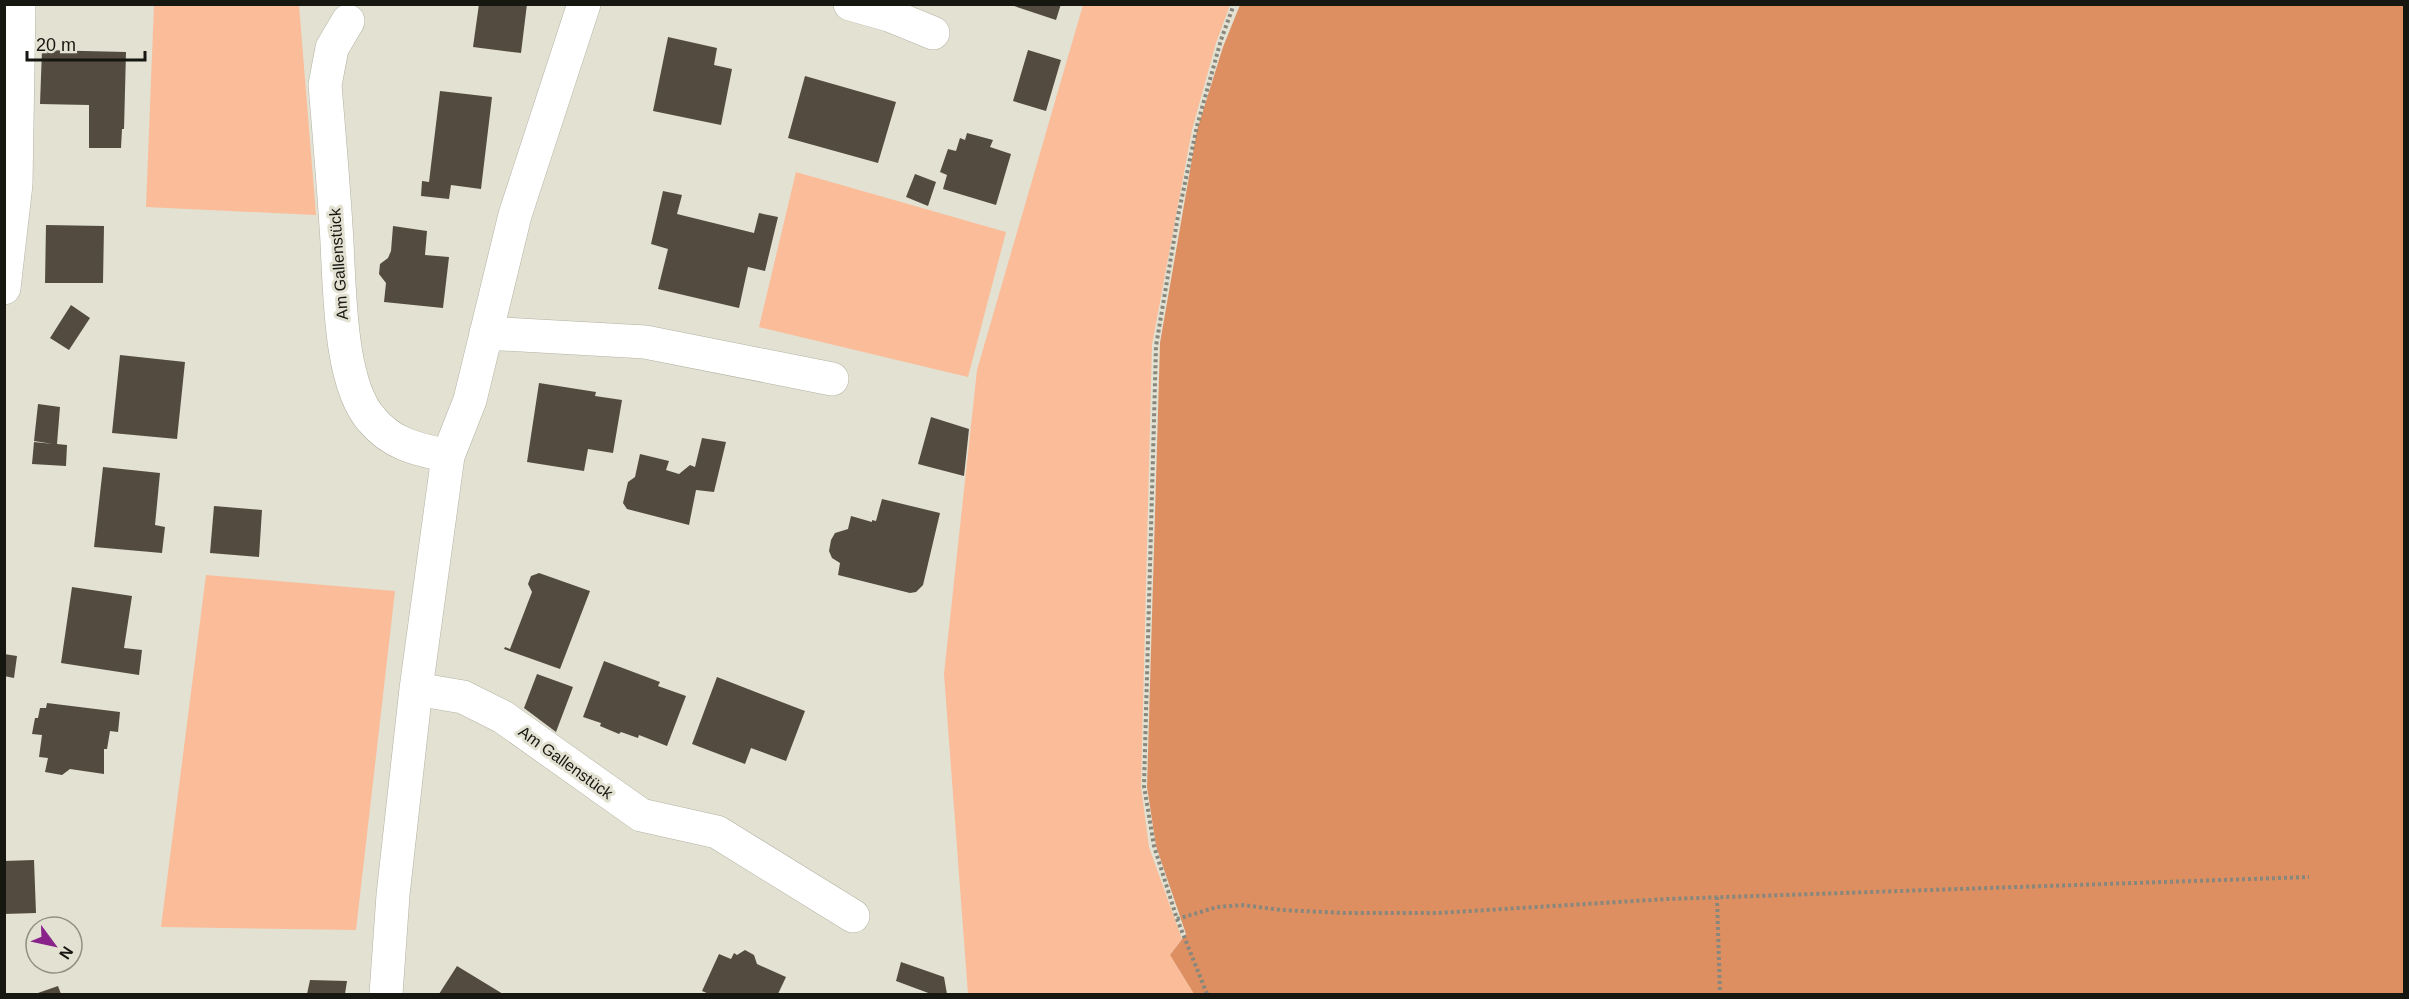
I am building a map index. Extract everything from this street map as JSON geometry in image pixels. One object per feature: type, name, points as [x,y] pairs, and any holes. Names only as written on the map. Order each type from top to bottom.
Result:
[{"type":"street","points":[[4,288],[19,4]]},
{"type":"street","points":[[386,994],[393,895],[416,689],[448,456],[470,400],[515,215],[584,4]]},
{"type":"street","points":[[850,4],[893,10],[933,33]]},
{"type":"street","name":"Am Gallenstück","points":[[348,21],[332,48],[325,85],[342,324],[352,382],[370,419],[392,439],[448,456]]},
{"type":"street","points":[[486,333],[645,342],[832,379]]},
{"type":"street","name":"Am Gallenstück","points":[[416,689],[463,697],[503,717],[641,815],[717,832],[853,916]]},
{"type":"path","points":[[1208,994],[1177,919],[1154,846],[1144,786],[1156,346],[1178,216],[1197,126],[1221,40],[1234,4]]},
{"type":"path","points":[[1177,919],[1217,907],[1244,905],[1281,910],[1344,913],[1438,913],[1717,897],[2308,877]]},
{"type":"path","points":[[1717,897],[1720,994]]},
{"type":"shaded area","points":[[154,5],[299,5],[316,215],[146,207]]},
{"type":"shaded area","points":[[1083,5],[1230,5],[1216,43],[1192,130],[1152,345],[1141,787],[1149,847],[1182,939],[1170,955],[1194,994],[968,994],[944,674],[977,370]]},
{"type":"shaded area","points":[[1240,5],[2404,5],[2404,994],[1194,994],[1170,955],[1186,934],[1156,846],[1147,787],[1160,343],[1197,130],[1223,47]]},
{"type":"shaded area","points":[[796,172],[1006,232],[968,377],[759,327]]},
{"type":"shaded area","points":[[206,575],[395,591],[356,930],[161,927]]},
{"type":"building","points":[[479,4],[527,4],[521,53],[473,47]]},
{"type":"building","points":[[1008,4],[1061,4],[1056,20]]},
{"type":"building","points":[[668,37],[717,48],[714,65],[732,69],[721,125],[653,111]]},
{"type":"building","points":[[42,50],[126,52],[124,129],[122,129],[121,148],[89,148],[89,105],[40,104]]},
{"type":"building","points":[[1028,50],[1061,60],[1046,111],[1013,101]]},
{"type":"building","points":[[805,76],[896,102],[878,163],[788,138]]},
{"type":"building","points":[[440,91],[492,97],[481,189],[451,185],[449,199],[421,196],[422,181],[429,182]]},
{"type":"building","points":[[967,133],[993,140],[990,147],[1011,154],[996,205],[943,189],[947,175],[940,172],[948,149],[956,151],[960,138],[965,140]]},
{"type":"building","points":[[915,174],[936,182],[928,206],[906,197]]},
{"type":"building","points":[[663,191],[682,195],[677,214],[754,233],[759,213],[778,217],[765,271],[748,267],[739,308],[658,289],[668,249],[651,244]]},
{"type":"building","points":[[46,225],[104,226],[103,283],[45,283]]},
{"type":"building","points":[[393,226],[427,231],[425,255],[449,257],[443,308],[384,302],[386,283],[379,274],[380,264],[388,258],[391,251]]},
{"type":"building","points":[[71,305],[90,318],[69,350],[50,338]]},
{"type":"building","points":[[120,355],[185,362],[177,439],[112,433]]},
{"type":"building","points":[[539,383],[596,392],[595,396],[622,400],[613,453],[588,449],[584,471],[527,462]]},
{"type":"building","points":[[38,404],[60,407],[57,444],[67,445],[66,466],[32,464],[34,442],[53,444],[34,441]]},
{"type":"building","points":[[931,417],[969,429],[964,476],[918,464]]},
{"type":"building","points":[[702,438],[726,442],[714,492],[696,490],[689,525],[627,509],[623,503],[628,482],[635,477],[640,454],[669,461],[666,470],[679,474],[690,465],[695,467]]},
{"type":"building","points":[[103,467],[160,473],[155,525],[165,527],[162,553],[94,547]]},
{"type":"building","points":[[882,499],[940,513],[923,585],[916,592],[910,593],[838,575],[840,563],[832,558],[829,551],[835,533],[848,529],[851,516],[876,521]]},
{"type":"building","points":[[214,506],[262,510],[259,557],[210,553]]},
{"type":"building","points":[[539,573],[590,591],[560,669],[504,649],[505,647],[510,649],[532,592],[528,584],[531,576]]},
{"type":"building","points":[[72,587],[132,596],[124,648],[142,650],[139,675],[61,663]]},
{"type":"building","points":[[4,654],[17,656],[14,678],[4,676]]},
{"type":"building","points":[[604,661],[660,682],[658,686],[686,696],[667,746],[639,735],[638,738],[621,732],[619,734],[600,726],[601,723],[583,717]]},
{"type":"building","points":[[537,674],[573,687],[556,732],[524,708]]},
{"type":"building","points":[[717,677],[805,711],[786,761],[751,748],[745,764],[692,744]]},
{"type":"building","points":[[47,703],[120,712],[118,732],[110,731],[107,749],[104,749],[104,774],[70,769],[62,775],[45,772],[48,758],[39,757],[42,735],[32,734],[35,718],[38,718],[40,708],[46,708]]},
{"type":"building","points":[[34,860],[36,913],[4,914],[4,861]]},
{"type":"building","points":[[745,950],[754,955],[757,964],[786,977],[778,994],[709,994],[702,991],[719,954],[731,959],[734,953],[737,955]]},
{"type":"building","points":[[901,962],[944,977],[947,994],[931,994],[896,981]]},
{"type":"building","points":[[457,966],[503,994],[439,994]]},
{"type":"building","points":[[310,980],[347,981],[345,994],[307,994]]},
{"type":"building","points":[[58,986],[61,994],[35,994]]}]
